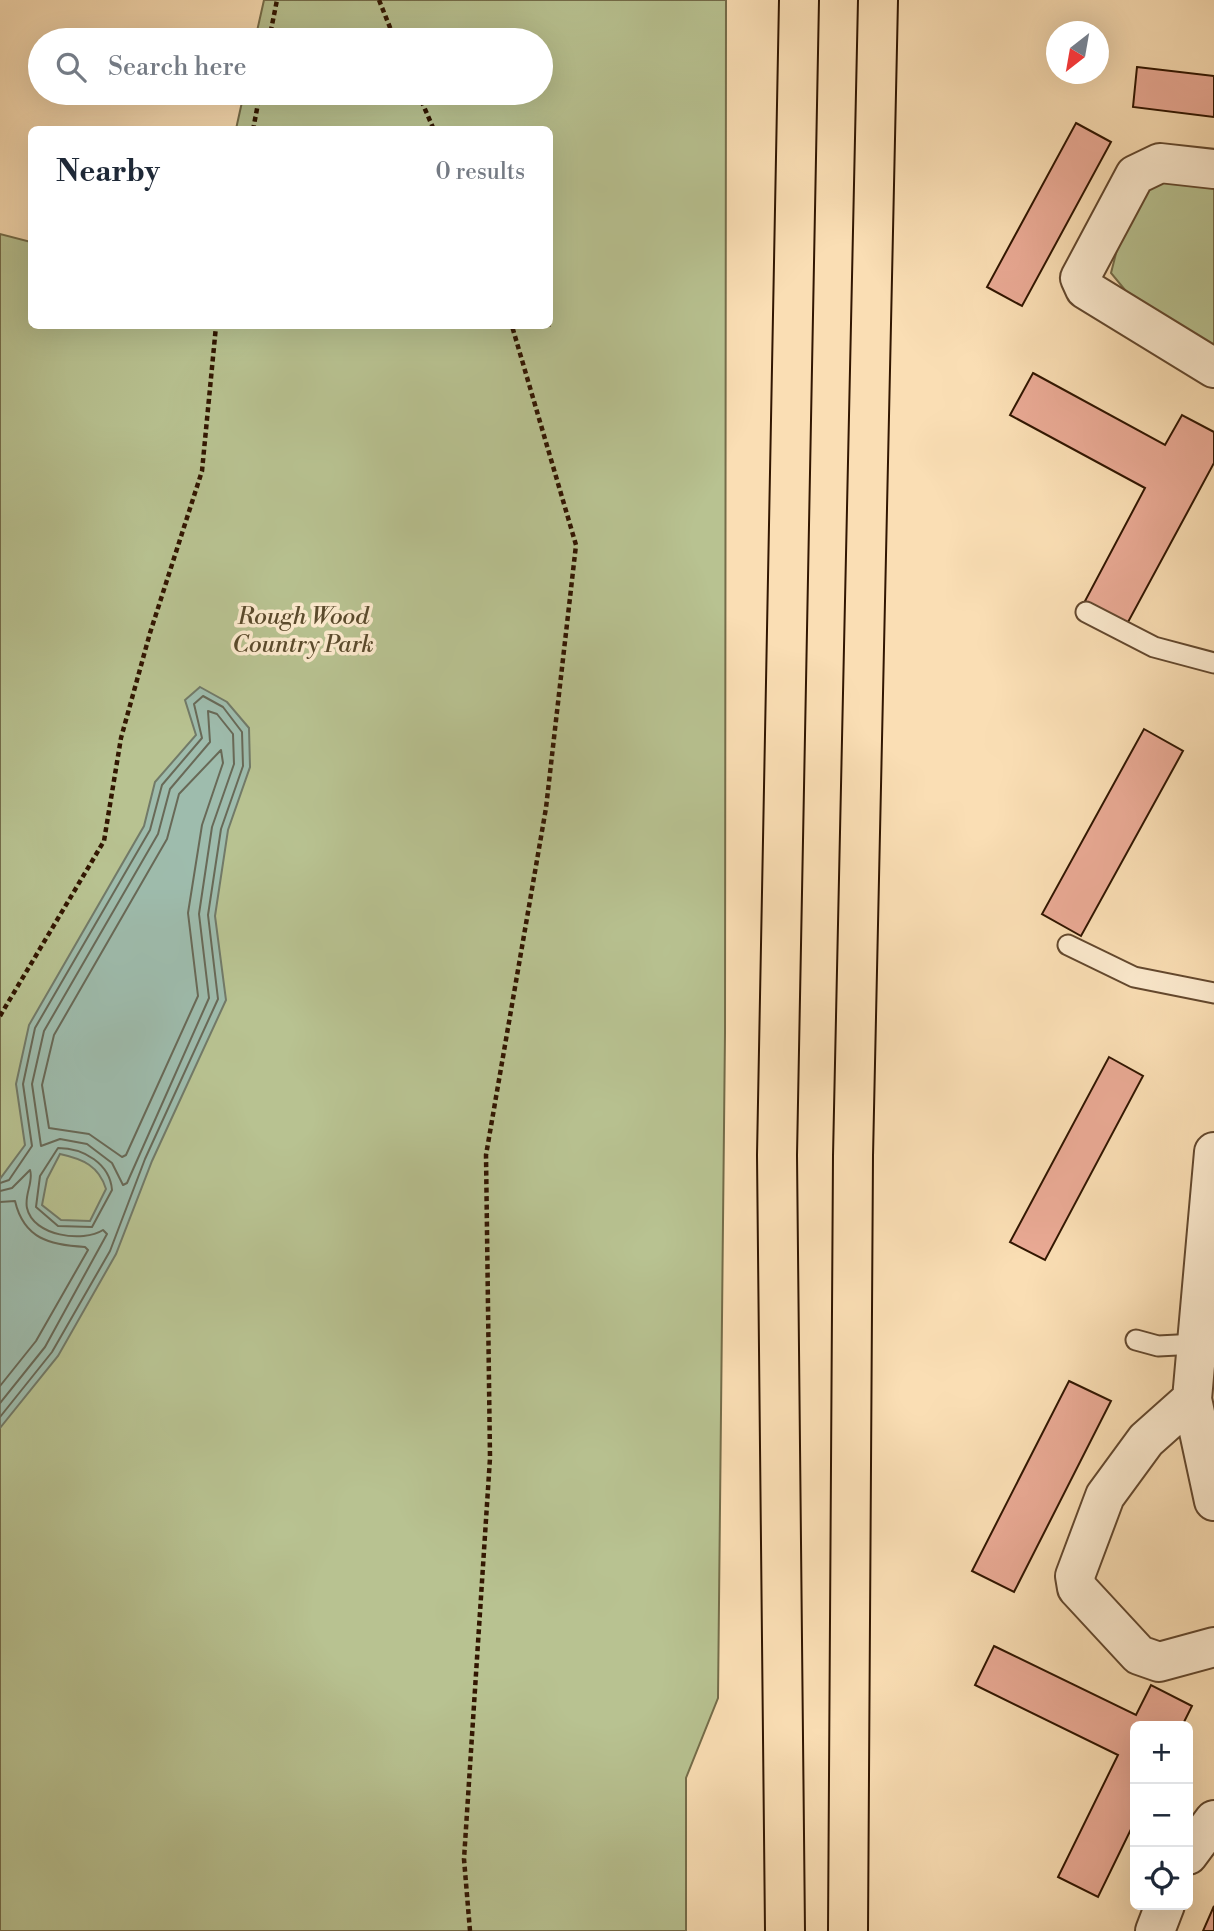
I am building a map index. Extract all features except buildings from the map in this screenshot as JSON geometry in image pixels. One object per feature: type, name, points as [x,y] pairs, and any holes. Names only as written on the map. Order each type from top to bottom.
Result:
[{"type":"highway","points":[[785,1931],[777,1155],[799,0]]},
{"type":"highway","points":[[848,1931],[852,1156],[878,0]]},
{"type":"street","points":[[1214,170],[1160,163],[1135,175],[1080,278],[1085,289],[1214,368]]},
{"type":"street","points":[[1214,1152],[1192,1399],[1214,1501]]},
{"type":"street","points":[[1192,1399],[1146,1440],[1105,1496],[1075,1576],[1077,1588],[1139,1656],[1159,1662],[1214,1647]]},
{"type":"street","points":[[1193,1848],[1214,1820]]},
{"type":"street","points":[[1155,1931],[1163,1910]]},
{"type":"lane","points":[[1086,612],[1154,647],[1214,663]]},
{"type":"lane","points":[[1068,945],[1134,977],[1214,993]]},
{"type":"lane","points":[[1136,1340],[1158,1346],[1197,1344]]},
{"type":"path","points":[[271,28],[277,0]]},
{"type":"path","points":[[379,0],[390,28]]},
{"type":"path","points":[[254,126],[258,105]]},
{"type":"path","points":[[423,105],[432,126]]},
{"type":"path","points":[[0,1016],[104,841],[121,738],[150,633],[202,471],[216,329]]},
{"type":"path","points":[[470,1931],[464,1859],[489,1458],[486,1155],[546,808],[576,545],[513,329]]},
{"type":"green space","name":"Rough Wood Country Park","points":[[264,0],[726,0],[725,1033],[718,1698],[686,1778],[686,1931],[0,1931],[0,234],[28,241],[28,329],[553,329],[553,126],[237,126],[241,105],[553,105],[553,28],[258,28]]},
{"type":"green space","points":[[1153,181],[1214,185],[1214,345],[1139,307],[1111,273],[1125,218]]},
{"type":"water","points":[[200,687],[227,702],[249,728],[250,767],[228,830],[215,916],[226,1000],[152,1161],[116,1254],[58,1356],[0,1428],[0,1179],[25,1145],[16,1084],[29,1025],[144,826],[155,782],[196,735],[185,700]],"holes":[[[60,1154],[83,1161],[94,1169],[106,1189],[90,1221],[61,1220],[42,1205],[47,1179]]]}]
